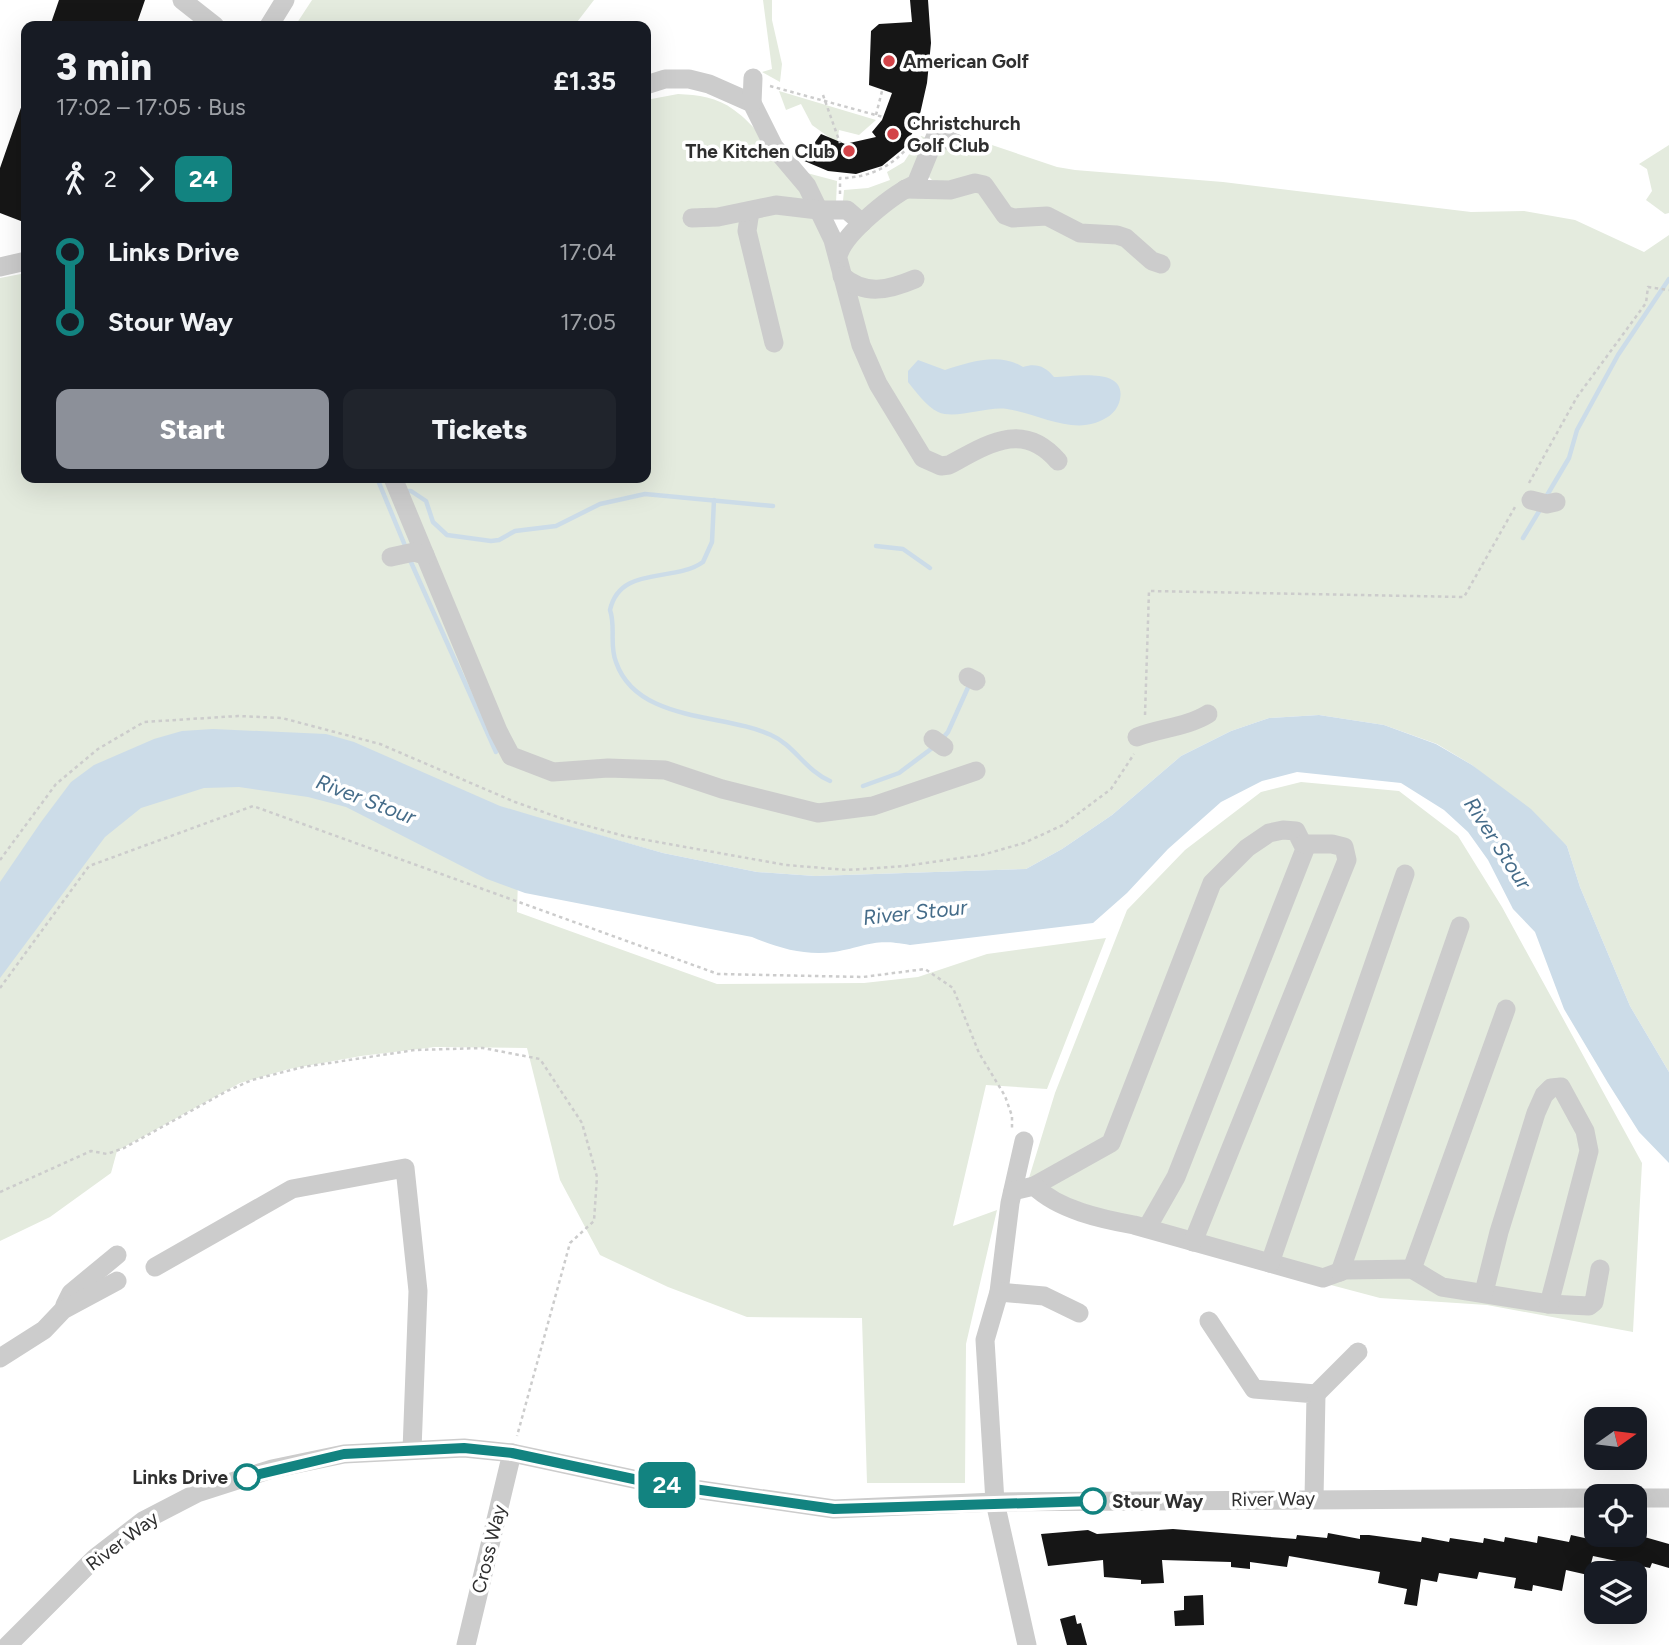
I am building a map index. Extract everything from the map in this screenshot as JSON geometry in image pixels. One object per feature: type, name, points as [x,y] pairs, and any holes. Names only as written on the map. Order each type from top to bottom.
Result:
[{"type":"street","points":[[182,0],[209,21]]},
{"type":"street","points":[[272,21],[285,0]]},
{"type":"street","points":[[651,83],[665,79],[689,79],[709,84],[752,103]]},
{"type":"street","points":[[753,80],[752,103],[774,147],[807,187],[839,253],[842,276],[861,345],[896,416],[923,458],[941,466],[949,465],[993,442],[1011,439],[1030,440],[1045,446],[1058,461]]},
{"type":"street","points":[[839,253],[842,243],[862,223],[905,188],[916,184],[936,135],[960,145]]},
{"type":"street","points":[[905,188],[950,190],[975,183],[984,186],[1005,215],[1013,218],[1046,216],[1080,233],[1117,235],[1126,238],[1152,261],[1161,264]]},
{"type":"street","points":[[692,218],[776,205],[846,210],[862,223]]},
{"type":"street","points":[[750,211],[746,220],[747,230],[775,343]]},
{"type":"street","points":[[0,267],[21,262]]},
{"type":"street","points":[[842,276],[852,285],[879,291],[915,279]]},
{"type":"street","points":[[395,483],[498,731],[511,756],[520,761],[553,772],[573,773],[608,768],[665,770],[722,789],[818,813],[864,809],[976,771]]},
{"type":"street","points":[[1524,498],[1547,505],[1556,502]]},
{"type":"street","points":[[391,558],[414,552],[425,555]]},
{"type":"street","points":[[1140,735],[1164,727],[1192,723],[1208,714]]},
{"type":"street","points":[[1012,1197],[1111,1143],[1212,883],[1247,848],[1269,833],[1296,831],[1305,849],[1176,1177],[1147,1228]]},
{"type":"street","points":[[1194,1241],[1347,860],[1344,847],[1304,844]]},
{"type":"street","points":[[1270,1262],[1405,874]]},
{"type":"street","points":[[1340,1272],[1460,926]]},
{"type":"street","points":[[1412,1269],[1506,1009]]},
{"type":"street","points":[[1484,1292],[1499,1232],[1536,1113],[1544,1095],[1551,1088],[1561,1087],[1585,1131],[1590,1151],[1549,1304]]},
{"type":"street","points":[[1024,1141],[1012,1197],[999,1292],[985,1340],[995,1502],[1027,1645]]},
{"type":"street","points":[[155,1267],[292,1189],[405,1168],[418,1291],[412,1450]]},
{"type":"street","points":[[1034,1186],[1042,1194],[1104,1220],[1147,1228],[1323,1278],[1340,1272],[1374,1268],[1412,1269],[1442,1287],[1549,1304],[1589,1306],[1594,1302],[1600,1269]]},
{"type":"street","points":[[63,1310],[71,1293],[117,1255]]},
{"type":"street","points":[[0,1359],[44,1330],[63,1310],[117,1281]]},
{"type":"street","points":[[999,1292],[1044,1296],[1079,1313]]},
{"type":"street","points":[[1209,1321],[1254,1389],[1316,1394]]},
{"type":"street","points":[[1314,1499],[1316,1394],[1358,1352]]},
{"type":"street","name":"River Way","points":[[8,1645],[95,1558],[143,1521],[197,1493],[272,1469],[344,1454],[464,1448],[512,1453],[652,1483],[834,1509],[995,1502],[1584,1498]]},
{"type":"street","name":"Cross Way","points":[[466,1645],[512,1453]]},
{"type":"street","points":[[1647,1498],[1669,1498]]},
{"type":"path","points":[[753,80],[823,97],[883,117]]},
{"type":"path","points":[[876,116],[882,91]]},
{"type":"path","points":[[823,97],[838,130],[840,144]]},
{"type":"path","points":[[840,209],[841,178],[867,175],[898,160],[917,135]]},
{"type":"path","points":[[0,860],[56,784],[98,749],[144,722],[238,716],[282,718],[380,744],[515,802],[566,820],[624,835],[786,865],[847,870],[905,866],[982,855],[1024,842],[1063,825],[1111,789],[1140,735],[1149,591],[1464,597],[1524,498],[1577,397],[1646,303],[1648,287],[1667,290]]},
{"type":"path","points":[[0,988],[89,866],[253,806],[718,974],[863,977],[925,970],[953,988],[979,1054],[1005,1096],[1012,1116],[1012,1136],[1024,1141]]},
{"type":"shaded area","points":[[312,0],[594,0],[578,21],[298,21]]},
{"type":"shaded area","points":[[763,0],[772,0],[772,20],[782,64],[780,82],[762,72],[772,69]]},
{"type":"shaded area","points":[[779,91],[876,120],[859,135],[839,130],[837,143],[812,125],[801,104],[786,110]]},
{"type":"shaded area","points":[[678,94],[700,96],[714,99],[734,110],[763,137],[778,156],[844,252],[900,195],[948,185],[932,180],[926,174],[930,158],[945,148],[967,156],[980,141],[1057,167],[1075,170],[1223,182],[1471,212],[1524,211],[1575,220],[1644,252],[1669,235],[1669,1072],[1630,1006],[1580,887],[1567,846],[1472,765],[1437,744],[1384,725],[1319,715],[1269,718],[1231,731],[1181,756],[1112,815],[1062,849],[1026,869],[815,876],[757,872],[663,853],[520,813],[517,912],[717,984],[864,983],[918,977],[987,954],[1106,938],[1047,1089],[986,1085],[953,1226],[997,1210],[966,1344],[965,1483],[867,1483],[862,1318],[747,1317],[668,1287],[600,1255],[560,1180],[527,1048],[435,1047],[361,1056],[289,1069],[240,1083],[117,1151],[111,1173],[50,1217],[0,1241],[0,278],[21,274],[21,483],[651,483],[651,99]]},
{"type":"shaded area","points":[[921,136],[930,139],[920,169],[863,214],[843,201],[844,190],[868,188],[890,180],[887,172],[904,162]]},
{"type":"shaded area","points":[[1669,145],[1669,213],[1665,214],[1646,200],[1652,191],[1647,169],[1639,164]]},
{"type":"shaded area","points":[[807,173],[837,181],[836,203],[825,205]]},
{"type":"shaded area","points":[[1301,782],[1399,791],[1458,836],[1502,907],[1642,1163],[1633,1332],[1487,1305],[1380,1298],[1112,1227],[1025,1191],[1055,1093],[1127,910],[1185,850],[1261,792]]},
{"type":"water","points":[[995,359],[1014,362],[1023,367],[1040,366],[1054,377],[1086,375],[1108,378],[1116,383],[1120,391],[1119,403],[1106,418],[1084,425],[1062,424],[1007,409],[945,414],[929,406],[908,382],[908,371],[918,360],[945,370]]},
{"type":"water","name":"River Stour","points":[[1319,715],[1384,725],[1436,744],[1472,765],[1531,809],[1567,846],[1580,887],[1630,1006],[1669,1072],[1669,1163],[1639,1132],[1608,1083],[1564,1009],[1535,932],[1513,909],[1488,860],[1468,832],[1444,810],[1401,783],[1297,772],[1262,781],[1221,802],[1168,849],[1127,893],[1093,923],[910,945],[878,943],[823,953],[792,950],[752,937],[525,893],[487,879],[346,807],[308,797],[239,787],[204,788],[141,808],[105,837],[0,978],[0,882],[41,822],[71,782],[94,765],[154,739],[182,731],[213,729],[326,734],[354,742],[500,806],[544,819],[663,853],[757,872],[815,876],[1026,869],[1062,849],[1112,815],[1181,756],[1231,731],[1269,718]]},
{"type":"building","points":[[59,0],[145,0],[138,21],[52,21]]},
{"type":"building","points":[[910,0],[928,0],[931,43],[927,83],[918,123],[904,148],[882,166],[856,174],[828,171],[802,160],[821,134],[845,144],[876,137],[872,132],[882,120],[892,93],[869,85],[871,31],[879,24],[912,22]]},
{"type":"building","points":[[21,108],[21,221],[0,213],[0,168]]},
{"type":"building","points":[[1173,1529],[1296,1539],[1297,1535],[1327,1538],[1328,1533],[1360,1539],[1360,1535],[1369,1535],[1421,1542],[1422,1537],[1449,1542],[1450,1538],[1483,1543],[1484,1538],[1504,1542],[1505,1537],[1537,1543],[1538,1536],[1569,1542],[1571,1535],[1584,1538],[1584,1547],[1647,1547],[1647,1538],[1669,1544],[1669,1568],[1652,1563],[1650,1568],[1647,1567],[1647,1561],[1617,1561],[1593,1556],[1592,1561],[1584,1561],[1584,1574],[1566,1570],[1562,1591],[1533,1585],[1532,1591],[1514,1588],[1516,1578],[1479,1572],[1477,1579],[1439,1573],[1437,1582],[1421,1579],[1417,1606],[1404,1604],[1407,1589],[1378,1583],[1380,1572],[1289,1556],[1287,1567],[1250,1562],[1250,1569],[1231,1567],[1231,1562],[1162,1560],[1164,1583],[1141,1584],[1141,1580],[1104,1577],[1103,1560],[1048,1566],[1041,1534],[1088,1530],[1097,1534]]},
{"type":"building","points":[[1203,1595],[1204,1625],[1175,1626],[1174,1611],[1184,1610],[1184,1596]]},
{"type":"building","points":[[1075,1615],[1077,1624],[1081,1623],[1087,1645],[1067,1645],[1060,1619]]},
{"type":"waterway","points":[[1546,497],[1569,458],[1577,430],[1618,355],[1669,279]]},
{"type":"waterway","points":[[379,483],[406,548]]},
{"type":"waterway","points":[[403,491],[411,491],[426,501],[433,522],[447,535],[491,541],[499,540],[515,531],[556,526],[600,504],[645,494],[773,506]]},
{"type":"waterway","points":[[714,500],[712,542],[703,562],[678,572],[636,581],[625,586],[616,596],[610,610],[616,662],[627,682],[642,696],[684,713],[752,728],[771,735],[830,781]]},
{"type":"waterway","points":[[1523,538],[1541,508]]},
{"type":"waterway","points":[[876,546],[903,549],[930,568]]},
{"type":"waterway","points":[[410,560],[496,752]]},
{"type":"waterway","points":[[941,740],[948,732],[970,683]]},
{"type":"waterway","points":[[863,786],[899,773],[935,746]]},
{"type":"bus line","name":"24","points":[[247,1477],[344,1454],[464,1448],[512,1453],[652,1483],[834,1509],[1093,1501]]},
{"type":"place","name":"American Golf","points":[[889,61]]},
{"type":"place","name":"Christchurch Golf Club","points":[[893,134]]},
{"type":"place","name":"The Kitchen Club","points":[[849,151]]},
{"type":"place","name":"Links Drive","points":[[247,1477]]},
{"type":"place","name":"Stour Way","points":[[1093,1501]]}]
